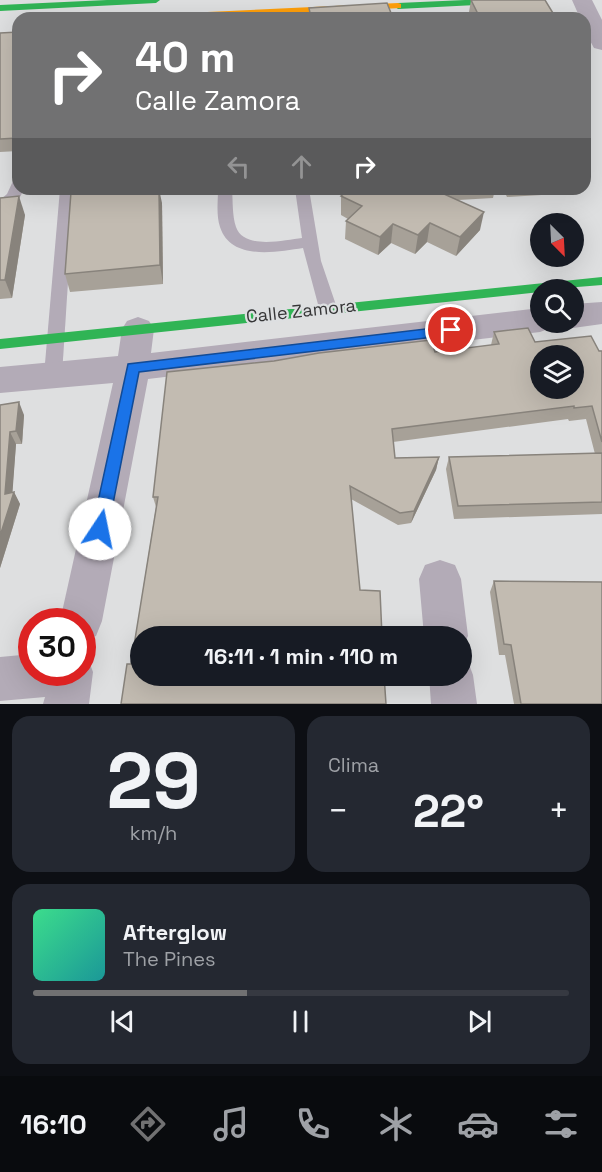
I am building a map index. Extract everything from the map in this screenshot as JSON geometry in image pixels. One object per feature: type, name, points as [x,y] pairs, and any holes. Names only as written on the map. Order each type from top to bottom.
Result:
[{"type":"street","points":[[4,5],[156,0]]},
{"type":"street","points":[[267,12],[514,0]]},
{"type":"street","points":[[591,19],[602,43]]},
{"type":"street","name":"Calle Zamora","points":[[0,344],[602,281]]},
{"type":"street","points":[[584,315],[602,313]]},
{"type":"street","name":"Calle Zamora","points":[[0,380],[133,368],[530,321]]},
{"type":"street","points":[[84,608],[133,368],[138,329]]},
{"type":"street","points":[[440,579],[445,626]]},
{"type":"street","points":[[0,679],[18,677]]},
{"type":"street","points":[[66,704],[69,686]]},
{"type":"street","points":[[452,686],[454,704]]},
{"type":"lane","points":[[0,205],[7,204],[14,195]]},
{"type":"lane","points":[[53,375],[67,195]]},
{"type":"lane","points":[[225,195],[228,229],[236,241],[252,247],[309,242]]},
{"type":"lane","points":[[303,195],[312,261],[328,308]]},
{"type":"building","points":[[471,0],[545,0],[552,12],[477,12]]},
{"type":"building","points":[[387,3],[391,12],[310,12],[309,8]]},
{"type":"building","points":[[12,32],[12,138],[0,139],[0,33]]},
{"type":"building","points":[[71,195],[159,195],[160,265],[65,274]]},
{"type":"building","points":[[446,195],[484,212],[460,237],[430,223],[418,235],[393,224],[380,237],[346,221],[362,206],[341,196]]},
{"type":"building","points":[[19,196],[5,280],[0,280],[0,198]]},
{"type":"building","points":[[528,328],[535,342],[591,336],[599,351],[602,351],[602,442],[592,406],[574,408],[574,406],[392,429],[395,458],[439,457],[414,511],[400,513],[350,486],[360,590],[380,591],[382,626],[137,626],[158,497],[153,497],[167,372],[274,361],[319,353],[431,340],[435,352],[499,344],[494,332]]},
{"type":"building","points":[[19,402],[16,431],[10,432],[5,494],[14,492],[0,536],[0,405]]},
{"type":"building","points":[[602,453],[602,502],[458,506],[449,457]]},
{"type":"building","points":[[494,581],[602,582],[602,704],[521,704],[511,645],[504,644]]},
{"type":"building","points":[[127,664],[130,664],[130,686],[385,686],[386,704],[121,704]]},
{"type":"traffic: fast","points":[[0,8],[156,0]]},
{"type":"traffic: fast","points":[[398,6],[514,0]]},
{"type":"traffic: fast","points":[[0,344],[602,281]]},
{"type":"traffic: slow","points":[[270,12],[398,6]]},
{"type":"route","points":[[100,529],[133,368],[451,330]]}]
